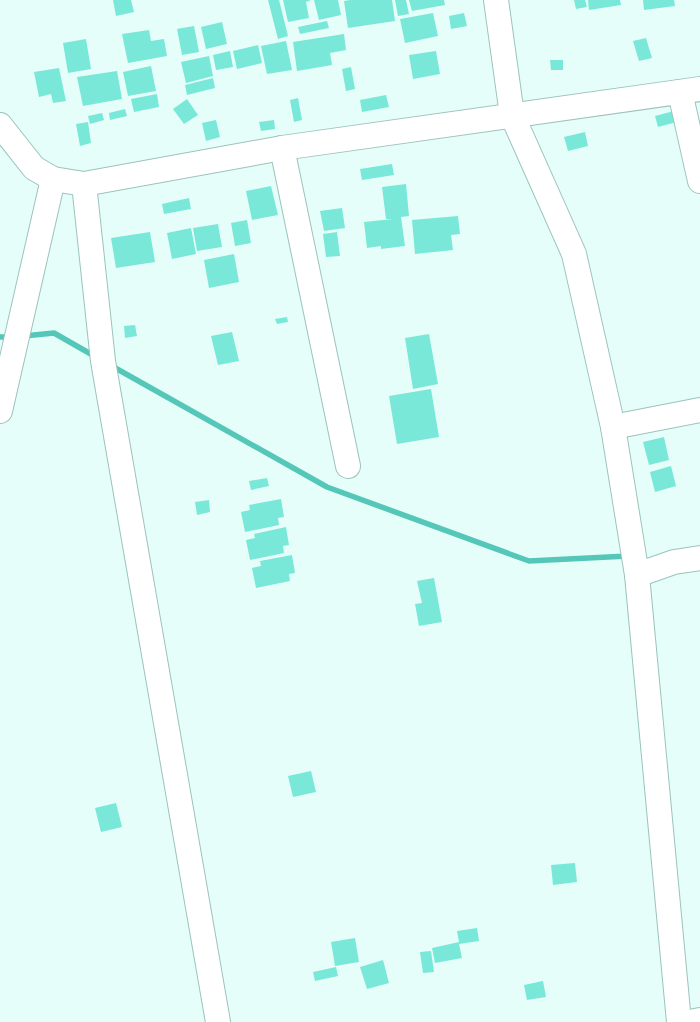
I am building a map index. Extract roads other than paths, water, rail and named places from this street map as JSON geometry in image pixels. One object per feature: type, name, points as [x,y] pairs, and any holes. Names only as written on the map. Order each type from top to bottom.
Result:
[{"type":"street","points":[[496,0],[512,115],[574,254],[613,427],[637,575],[679,1022]]},
{"type":"street","points":[[0,125],[34,168],[53,178],[84,184],[282,148],[690,90],[700,181]]},
{"type":"street","points":[[282,148],[348,466]]},
{"type":"street","points":[[0,411],[53,178]]},
{"type":"street","points":[[84,184],[103,361],[218,1022]]},
{"type":"street","points":[[613,427],[700,410]]},
{"type":"street","points":[[637,575],[674,562],[700,558]]},
{"type":"street","points":[[690,1022],[700,1020]]},
{"type":"waterway","points":[[24,336],[54,333],[96,357]]},
{"type":"waterway","points":[[0,337],[12,337]]},
{"type":"waterway","points":[[110,365],[327,487],[529,561],[628,556]]}]
